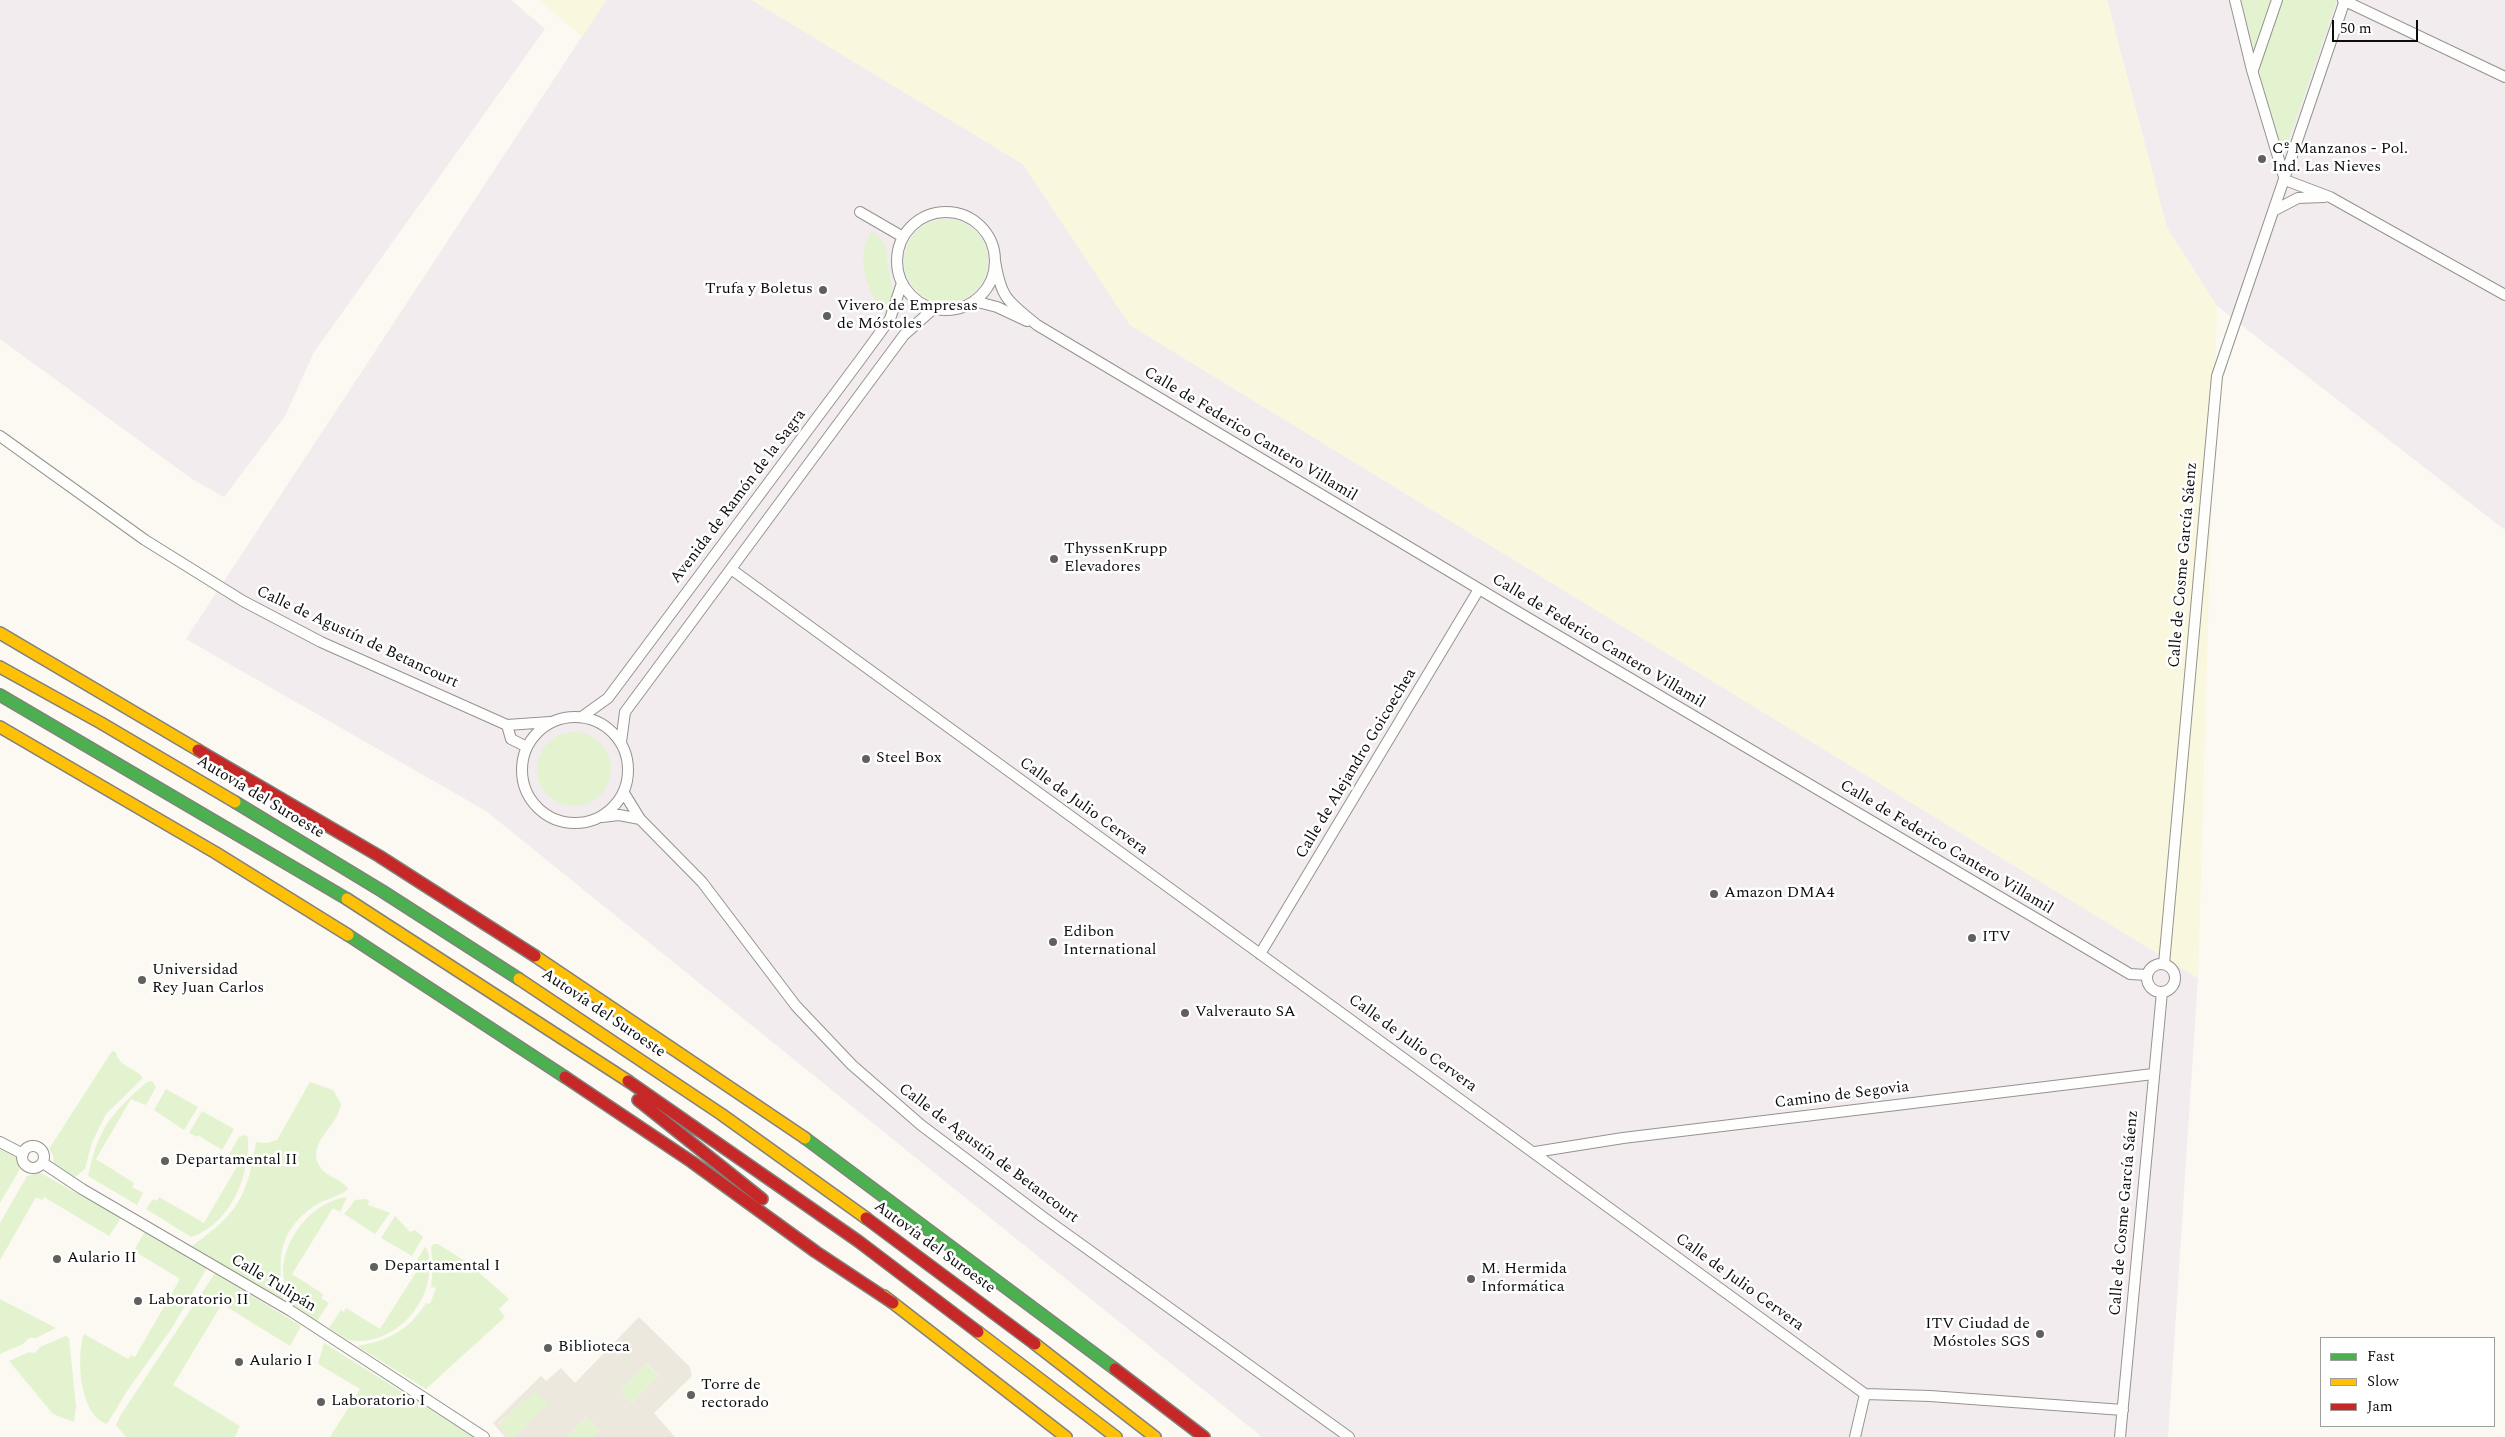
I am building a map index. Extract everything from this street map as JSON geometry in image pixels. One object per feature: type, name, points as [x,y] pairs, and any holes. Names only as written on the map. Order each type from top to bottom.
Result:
[{"type":"highway","points":[[0,633],[379,856],[575,982],[789,1126],[1046,1316],[1204,1437]]},
{"type":"highway","name":"Autovía del Suroeste","points":[[0,667],[127,737],[354,873],[569,1010],[855,1209],[1036,1343],[1155,1437]]},
{"type":"highway","points":[[0,695],[394,929],[535,1018],[726,1147],[858,1241],[1116,1437]]},
{"type":"highway","points":[[0,727],[216,853],[397,965],[692,1162],[816,1252],[894,1302]]},
{"type":"highway","points":[[394,929],[426,958],[543,1034],[643,1103],[794,1226],[1066,1437]]},
{"type":"street","points":[[2235,0],[2252,70],[2285,180],[2330,197],[2505,295]]},
{"type":"street","points":[[2252,70],[2277,0]]},
{"type":"street","points":[[2344,0],[2505,77]]},
{"type":"street","name":"Calle de Cosme García Sáenz","points":[[2164,964],[2217,376],[2273,210],[2285,180],[2344,0]]},
{"type":"street","points":[[2273,210],[2298,198],[2330,197]]},
{"type":"street","points":[[860,212],[902,237]]},
{"type":"street","points":[[949,212],[966,216],[982,227],[992,242],[995,261],[989,283],[974,301],[962,308],[947,310],[933,308],[920,303],[910,294],[902,283],[897,260],[902,237],[914,223],[930,214],[949,212]]},
{"type":"street","name":"Calle de Federico Cantero Villamil","points":[[995,261],[999,286],[1007,299],[1037,324]]},
{"type":"street","name":"Avenida de Ramón de la Sagra","points":[[583,716],[608,698],[882,330],[890,319],[902,283]]},
{"type":"street","name":"Calle de Federico Cantero Villamil","points":[[974,301],[996,307],[1037,324],[1479,590],[2130,974],[2147,975]]},
{"type":"street","points":[[622,742],[626,712],[904,335],[933,308]]},
{"type":"street","name":"Calle de Agustín de Betancourt","points":[[0,436],[145,540],[243,602],[321,642],[507,725],[550,722]]},
{"type":"street","name":"Calle de Julio Cervera","points":[[731,568],[1535,1152],[1864,1394]]},
{"type":"street","name":"Calle de Alejandro Goicoechea","points":[[1260,954],[1479,590]]},
{"type":"street","points":[[600,817],[614,807],[624,793],[629,776],[628,758],[622,742],[605,725],[583,716],[566,717],[550,722],[536,733],[527,747],[522,763],[523,780],[529,795],[539,808],[552,818],[568,823],[585,822],[600,817],[619,815],[640,819]]},
{"type":"street","points":[[507,725],[511,739],[527,747]]},
{"type":"street","name":"Calle de Agustín de Betancourt","points":[[624,793],[640,819],[702,882],[796,1006],[852,1065],[921,1125],[1043,1217],[1349,1437]]},
{"type":"street","points":[[2164,964],[2174,970],[2176,978],[2173,986],[2162,992],[2151,988],[2147,975],[2153,966],[2164,964]]},
{"type":"street","name":"Calle de Cosme García Sáenz","points":[[2120,1437],[2162,992]]},
{"type":"street","name":"Camino de Segovia","points":[[1535,1152],[1623,1138],[2153,1074]]},
{"type":"street","name":"Calle Tulipán","points":[[0,1142],[23,1154]]},
{"type":"street","name":"Calle Tulipán","points":[[29,1147],[39,1148],[44,1153],[43,1163],[38,1168],[30,1168],[23,1161],[23,1154],[29,1147]]},
{"type":"street","name":"Calle Tulipán","points":[[43,1163],[82,1189],[291,1311],[484,1437]]},
{"type":"street","points":[[1855,1437],[1864,1394],[1930,1396],[2123,1410]]},
{"type":"shaded area","points":[[0,0],[511,0],[545,29],[314,352],[285,416],[224,497],[192,479],[0,339]]},
{"type":"shaded area","points":[[539,0],[606,0],[582,37]]},
{"type":"shaded area","points":[[606,0],[752,0],[1023,164],[1130,325],[2198,978],[2168,1437],[1262,1437],[486,811],[186,639]]},
{"type":"shaded area","points":[[752,0],[2107,0],[2167,228],[2217,306],[2198,978],[1130,325],[1023,164]]},
{"type":"shaded area","points":[[2107,0],[2505,0],[2505,530],[2217,306],[2167,228]]},
{"type":"shaded area","points":[[639,1317],[690,1367],[692,1376],[654,1413],[675,1437],[593,1437],[599,1430],[586,1417],[567,1437],[514,1437],[548,1405],[535,1391],[498,1424],[509,1437],[505,1437],[493,1423],[541,1376],[546,1381],[561,1368],[575,1383]],"holes":[[[646,1363],[658,1375],[632,1403],[620,1391]]]},
{"type":"green space","points":[[2241,0],[2337,0],[2287,145],[2278,143]]},
{"type":"green space","points":[[946,219],[969,226],[981,238],[988,261],[981,284],[969,296],[946,303],[923,296],[911,284],[904,261],[911,238],[923,226]]},
{"type":"green space","points":[[872,231],[885,245],[886,250],[892,297],[885,313],[868,285],[863,262],[867,240]]},
{"type":"green space","points":[[567,732],[581,732],[595,738],[605,748],[611,762],[609,783],[595,800],[581,806],[567,806],[553,800],[543,790],[537,776],[537,762],[543,748],[553,738]]},
{"type":"green space","points":[[112,1051],[116,1052],[117,1057],[123,1064],[136,1071],[143,1078],[106,1114],[92,1142],[85,1169],[75,1177],[54,1163],[53,1155],[49,1149]]},
{"type":"green space","points":[[152,1081],[156,1087],[146,1105],[131,1099],[96,1159],[134,1183],[132,1187],[143,1193],[137,1205],[88,1176],[96,1146],[108,1123],[124,1103],[147,1082]]},
{"type":"green space","points":[[310,1082],[333,1090],[341,1104],[339,1112],[319,1143],[316,1158],[320,1167],[326,1173],[342,1182],[348,1189],[314,1206],[292,1227],[286,1237],[281,1261],[284,1302],[192,1246],[220,1224],[238,1203],[249,1177],[256,1142],[267,1143],[277,1140]]},
{"type":"green space","points":[[166,1089],[198,1107],[184,1130],[154,1110]]},
{"type":"green space","points":[[202,1111],[234,1129],[222,1150],[198,1135],[197,1137],[189,1133]]},
{"type":"green space","points":[[245,1135],[248,1137],[248,1152],[241,1182],[227,1210],[205,1231],[191,1237],[146,1209],[153,1199],[157,1201],[159,1197],[204,1223],[239,1163],[229,1154],[239,1137]]},
{"type":"green space","points":[[0,1149],[19,1159],[20,1169],[0,1203]]},
{"type":"green space","points":[[37,1171],[121,1218],[109,1236],[44,1197],[42,1200],[36,1197],[0,1260],[0,1223],[27,1176]]},
{"type":"green space","points":[[347,1197],[340,1212],[333,1208],[292,1274],[323,1294],[321,1298],[329,1303],[317,1321],[292,1306],[283,1272],[284,1259],[288,1246],[295,1234],[312,1213],[323,1205]]},
{"type":"green space","points":[[366,1199],[369,1201],[368,1205],[390,1213],[375,1234],[344,1214],[355,1200]]},
{"type":"green space","points":[[395,1216],[410,1232],[415,1230],[423,1237],[412,1256],[381,1238]]},
{"type":"green space","points":[[145,1231],[207,1268],[172,1328],[127,1391],[107,1424],[90,1409],[85,1397],[80,1370],[80,1356],[84,1334],[128,1359],[131,1355],[135,1357],[180,1279],[134,1251]]},
{"type":"green space","points":[[434,1244],[438,1244],[468,1263],[509,1299],[499,1309],[505,1317],[426,1389],[357,1346],[378,1341],[397,1333],[412,1320],[426,1303],[430,1304],[436,1288],[431,1287],[433,1268],[431,1247]]},
{"type":"green space","points":[[425,1247],[429,1256],[428,1280],[424,1295],[406,1320],[394,1330],[380,1337],[365,1341],[349,1340],[329,1328],[341,1310],[344,1312],[346,1308],[380,1329],[422,1263],[417,1260]]},
{"type":"green space","points":[[215,1273],[301,1326],[290,1346],[222,1304],[173,1385],[240,1426],[235,1437],[126,1437],[116,1425],[120,1416]]},
{"type":"green space","points":[[0,1299],[56,1328],[36,1338],[29,1338],[23,1344],[0,1354]]},
{"type":"green space","points":[[66,1336],[69,1338],[76,1407],[74,1422],[53,1414],[9,1361],[29,1352],[35,1353],[40,1347]]},
{"type":"green space","points":[[324,1343],[474,1437],[330,1437],[360,1389],[318,1364]]},
{"type":"green space","points":[[645,1363],[658,1375],[632,1403],[619,1391]]},
{"type":"green space","points":[[535,1390],[549,1405],[514,1437],[509,1437],[498,1425]]},
{"type":"green space","points":[[586,1417],[599,1430],[593,1437],[567,1437]]},
{"type":"traffic: fast","points":[[0,695],[347,899]]},
{"type":"traffic: fast","points":[[235,802],[382,891],[519,979]]},
{"type":"traffic: fast","points":[[348,935],[565,1077]]},
{"type":"traffic: fast","points":[[805,1138],[1115,1369]]},
{"type":"traffic: slow","points":[[0,633],[198,750]]},
{"type":"traffic: slow","points":[[0,667],[101,723],[235,802]]},
{"type":"traffic: slow","points":[[0,727],[216,853],[348,935]]},
{"type":"traffic: slow","points":[[347,899],[628,1081]]},
{"type":"traffic: slow","points":[[535,956],[805,1138]]},
{"type":"traffic: slow","points":[[519,979],[721,1114],[866,1218]]},
{"type":"traffic: slow","points":[[884,1296],[1066,1437]]},
{"type":"traffic: slow","points":[[978,1332],[1116,1437]]},
{"type":"traffic: slow","points":[[1035,1344],[1155,1437]]},
{"type":"traffic: jam","points":[[198,750],[379,856],[535,956]]},
{"type":"traffic: jam","points":[[565,1077],[692,1162],[816,1252],[893,1303]]},
{"type":"traffic: jam","points":[[628,1081],[858,1241],[978,1332]]},
{"type":"traffic: jam","points":[[638,1100],[762,1199]]},
{"type":"traffic: jam","points":[[866,1218],[1035,1344]]},
{"type":"traffic: jam","points":[[1115,1369],[1204,1437]]},
{"type":"place","name":"Cº Manzanos - Pol. Ind. Las Nieves","points":[[2262,159]]},
{"type":"place","name":"Trufa y Boletus","points":[[823,290]]},
{"type":"place","name":"Vivero de Empresas de Móstoles","points":[[827,316]]},
{"type":"place","name":"ThyssenKrupp Elevadores","points":[[1054,559]]},
{"type":"place","name":"Steel Box","points":[[866,759]]},
{"type":"place","name":"Amazon DMA4","points":[[1714,894]]},
{"type":"place","name":"ITV","points":[[1972,938]]},
{"type":"place","name":"Edibon International","points":[[1053,942]]},
{"type":"place","name":"Universidad Rey Juan Carlos","points":[[142,980]]},
{"type":"place","name":"Valverauto SA","points":[[1185,1013]]},
{"type":"place","name":"Departamental II","points":[[165,1161]]},
{"type":"place","name":"Aulario II","points":[[57,1259]]},
{"type":"place","name":"Departamental I","points":[[374,1267]]},
{"type":"place","name":"M. Hermida Informática","points":[[1471,1279]]},
{"type":"place","name":"Laboratorio II","points":[[138,1301]]},
{"type":"place","name":"ITV Ciudad de Móstoles SGS","points":[[2040,1334]]},
{"type":"place","name":"Biblioteca","points":[[548,1348]]},
{"type":"place","name":"Aulario I","points":[[239,1362]]},
{"type":"place","name":"Torre de rectorado","points":[[691,1395]]},
{"type":"place","name":"Laboratorio I","points":[[321,1402]]}]
